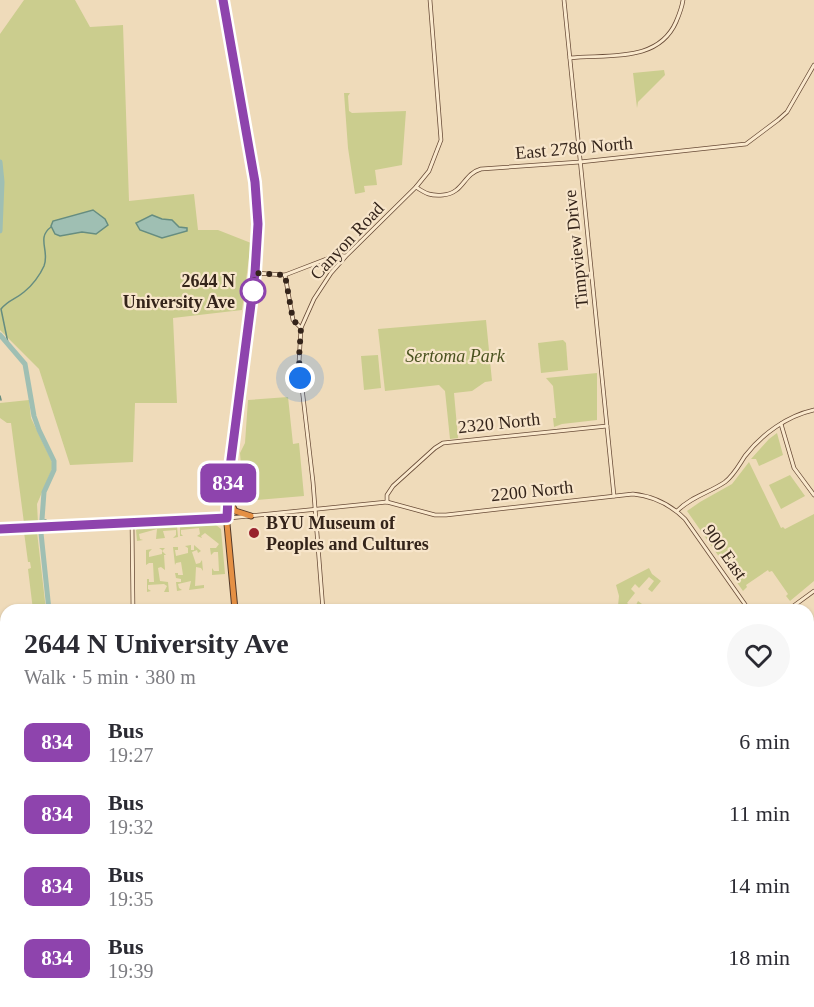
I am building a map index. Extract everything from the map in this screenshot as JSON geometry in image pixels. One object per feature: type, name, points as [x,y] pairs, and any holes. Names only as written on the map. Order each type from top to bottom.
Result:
[{"type":"highway","points":[[223,0],[256,189],[258,226],[255,273],[228,488],[227,518],[234,604]]},
{"type":"highway","points":[[228,488],[232,508],[239,513],[251,516]]},
{"type":"street","name":"Canyon Road","points":[[323,604],[300,372],[301,328],[323,283],[346,256],[416,187],[429,171],[441,140],[430,0]]},
{"type":"street","name":"Timpview Drive","points":[[564,0],[614,496]]},
{"type":"street","points":[[570,58],[642,52],[666,40],[681,10],[683,0]]},
{"type":"street","name":"East 2780 North","points":[[416,187],[428,195],[450,195],[457,192],[471,173],[478,170],[580,162],[746,144],[787,112],[814,65]]},
{"type":"street","points":[[255,273],[285,275],[337,255],[346,256]]},
{"type":"street","points":[[285,275],[293,320],[301,328]]},
{"type":"street","points":[[677,511],[696,496],[726,481],[759,440],[781,424],[814,410]]},
{"type":"street","points":[[781,424],[794,468],[814,495]]},
{"type":"street","name":"2320 North","points":[[387,502],[387,495],[393,486],[443,443],[607,426]]},
{"type":"street","name":"2200 North","points":[[387,502],[446,515],[633,494],[646,496],[677,511]]},
{"type":"street","points":[[0,529],[227,518],[387,502]]},
{"type":"street","name":"900 East","points":[[677,511],[686,519],[746,604]]},
{"type":"street","points":[[132,524],[133,604]]},
{"type":"street","points":[[796,604],[814,591]]},
{"type":"green space","points":[[24,0],[75,0],[90,27],[123,25],[129,201],[194,194],[198,230],[218,230],[251,243],[242,310],[173,318],[177,403],[135,403],[133,462],[70,465],[39,369],[0,330],[0,34]]},
{"type":"green space","points":[[664,70],[665,75],[638,102],[637,108],[633,73]]},
{"type":"green space","points":[[344,93],[350,93],[348,96],[349,111],[352,113],[406,111],[402,165],[375,170],[377,185],[364,186],[365,192],[355,194],[348,148]]},
{"type":"green space","name":"Sertoma Park","points":[[486,320],[492,381],[485,382],[472,391],[454,393],[458,438],[450,439],[445,391],[439,385],[385,391],[378,329]]},
{"type":"green space","points":[[563,340],[566,343],[568,370],[541,373],[538,343]]},
{"type":"green space","points":[[378,355],[381,388],[364,390],[361,356]]},
{"type":"green space","points":[[597,373],[597,420],[554,427],[553,418],[556,418],[553,386],[546,378]]},
{"type":"green space","points":[[288,397],[293,444],[299,443],[304,496],[244,501],[240,453],[245,443],[248,400]]},
{"type":"green space","points":[[29,400],[31,418],[52,462],[52,469],[37,504],[38,523],[24,523],[11,423],[0,418],[0,403]]},
{"type":"green space","points":[[777,433],[783,455],[759,466],[756,459],[751,459]]},
{"type":"green space","points":[[749,462],[781,528],[785,529],[814,514],[814,581],[790,601],[786,596],[788,594],[772,571],[768,570],[746,585],[743,591],[687,511],[732,484]]},
{"type":"green space","points":[[790,475],[805,496],[781,509],[769,485]]},
{"type":"green space","points":[[183,525],[216,525],[221,529],[225,574],[212,575],[212,568],[214,571],[219,571],[218,552],[211,555],[210,548],[216,548],[219,544],[205,533],[201,536],[202,538],[197,536],[200,534],[199,528],[181,530],[183,536],[180,536],[180,526],[177,526],[178,537],[173,538],[176,530],[163,531],[165,538],[156,539],[157,529],[139,534],[140,539],[143,540],[137,541],[136,530],[139,527]]},
{"type":"green space","points":[[24,532],[37,532],[45,604],[32,604],[28,569],[31,568]]},
{"type":"green space","points":[[191,545],[191,550],[194,550],[194,545],[201,551],[192,552],[196,564],[202,560],[203,571],[196,567],[195,586],[204,585],[204,588],[189,590],[191,581],[178,584],[182,590],[177,591],[176,582],[181,582],[181,579],[176,578],[175,573],[183,575],[181,562],[175,565],[173,547],[178,547],[178,550],[175,550],[176,556],[188,553],[188,548],[185,546]]},
{"type":"green space","points":[[152,549],[149,557],[162,554],[162,551],[166,555],[164,555],[165,570],[158,568],[160,581],[168,582],[169,592],[164,592],[167,586],[164,584],[148,585],[151,591],[147,592],[147,579],[149,582],[154,582],[153,563],[146,565],[146,550]]},
{"type":"green space","points":[[649,568],[652,574],[661,581],[652,592],[648,589],[654,581],[649,577],[639,588],[635,584],[631,589],[635,593],[628,604],[618,604],[616,585]]},
{"type":"shaded area","points":[[93,210],[105,219],[108,225],[96,234],[82,232],[60,236],[55,234],[51,226],[53,221]]},
{"type":"shaded area","points":[[152,215],[172,220],[179,227],[187,228],[187,231],[162,238],[140,230],[136,223]]},
{"type":"waterway","points":[[0,162],[2,182],[0,231]]},
{"type":"waterway","points":[[0,175],[1,171]]},
{"type":"waterway","points":[[8,343],[1,309],[27,290],[40,273],[46,255],[44,236],[51,227]]},
{"type":"waterway","points":[[0,335],[25,364],[34,416],[54,461],[54,470],[44,492],[41,533],[48,604]]},
{"type":"waterway","points":[[0,396],[1,400]]},
{"type":"waterway","points":[[41,520],[46,520]]},
{"type":"bus line","name":"834","points":[[0,529],[227,518],[227,491],[257,256],[258,224],[255,182],[223,0]]},
{"type":"place","name":"2644 N University Ave","points":[[253,291]]},
{"type":"place","name":"BYU Museum of Peoples and Cultures","points":[[254,533]]},
{"type":"route","points":[[253,291],[255,273],[285,275],[291,314],[293,320],[301,328],[300,378]]}]
